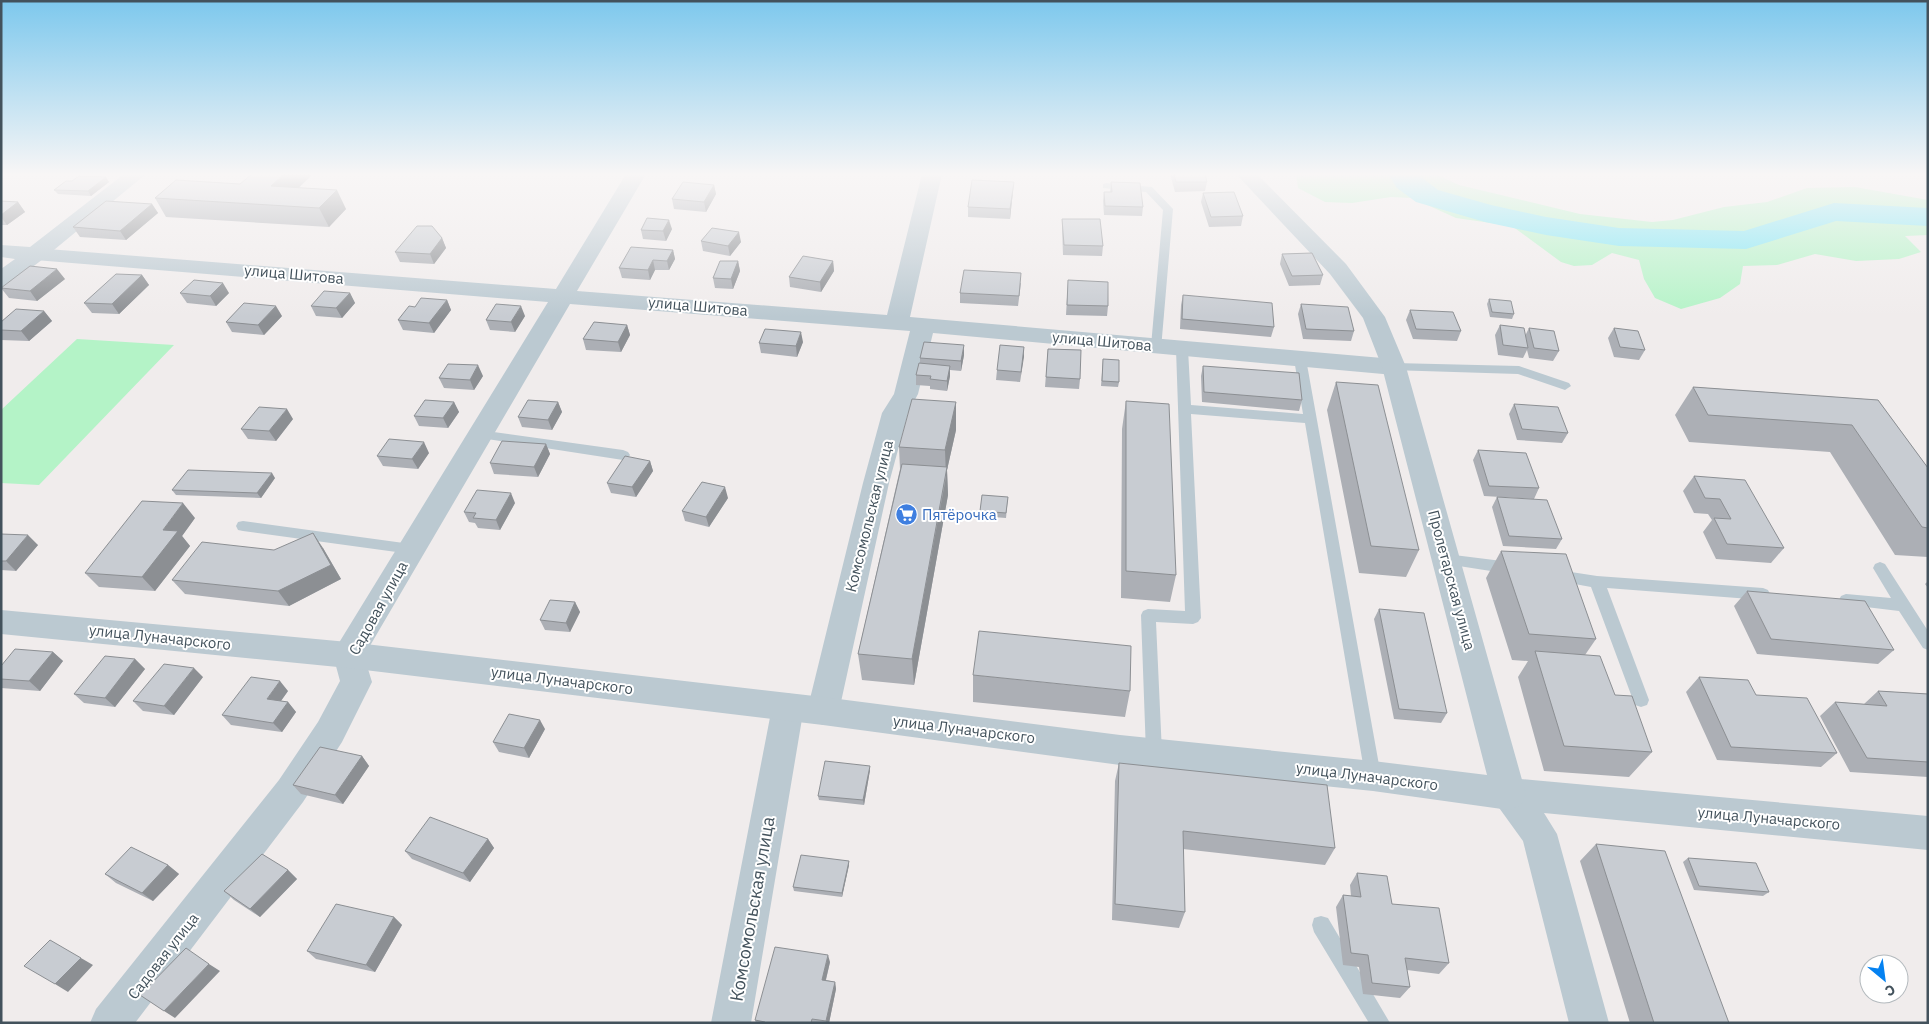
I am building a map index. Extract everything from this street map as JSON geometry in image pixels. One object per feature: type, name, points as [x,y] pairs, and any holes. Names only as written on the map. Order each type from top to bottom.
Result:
[{"type":"street","points":[[1,280],[76,222]]},
{"type":"street","name":"Садовая улица","points":[[110,1023],[291,791],[330,732],[356,682],[348,655],[607,222]]},
{"type":"street","name":"Комсомольская улица","points":[[823,711],[876,482],[895,413],[906,394],[910,324],[925,222]]},
{"type":"street","name":"Пролетарская улица","points":[[1292,222],[1338,269],[1374,317],[1394,366],[1509,794],[1539,834],[1589,1023]]},
{"type":"street","name":"улица Шитова","points":[[1,251],[562,295],[1394,366]]},
{"type":"street","name":"улица Луначарского","points":[[1,622],[348,655],[823,711],[1154,753],[1373,776],[1509,794],[1928,833]]},
{"type":"street","name":"Комсомольская улица","points":[[731,1023],[788,707]]},
{"type":"lane","points":[[1157,346],[1167,222]]},
{"type":"lane","points":[[1154,753],[1148,616],[1193,618],[1182,349]]},
{"type":"lane","points":[[1300,359],[1373,776]]},
{"type":"lane","points":[[1394,366],[1519,370],[1565,386]]},
{"type":"lane","points":[[1184,409],[1310,419]]},
{"type":"lane","points":[[479,434],[623,455]]},
{"type":"lane","points":[[243,526],[411,549]]},
{"type":"lane","points":[[1446,559],[1521,570]]},
{"type":"lane","points":[[1880,568],[1928,644]]},
{"type":"lane","points":[[1540,573],[1596,582],[1774,595]]},
{"type":"lane","points":[[1596,582],[1641,700]]},
{"type":"lane","points":[[1834,600],[1903,605]]},
{"type":"lane","points":[[1321,925],[1380,1023]]},
{"type":"green space","points":[[1483,222],[1928,222],[1928,235],[1905,236],[1921,252],[1899,259],[1856,261],[1815,254],[1777,265],[1743,266],[1740,284],[1720,298],[1681,309],[1655,298],[1644,279],[1639,260],[1612,253],[1592,265],[1574,266],[1561,262],[1512,226]]},
{"type":"green space","points":[[77,339],[174,345],[39,485],[1,483],[1,410]]},
{"type":"building","points":[[80,222],[131,222],[120,231],[73,227]]},
{"type":"building","points":[[645,222],[668,222],[663,231],[641,230]]},
{"type":"building","points":[[1062,222],[1100,222],[1103,246],[1064,245]]},
{"type":"building","points":[[417,226],[432,226],[442,238],[430,254],[395,252]]},
{"type":"building","points":[[712,228],[739,232],[728,246],[701,241]]},
{"type":"building","points":[[631,247],[673,250],[667,261],[653,260],[648,270],[619,268]]},
{"type":"building","points":[[1312,253],[1323,275],[1292,276],[1282,254]]},
{"type":"building","points":[[803,256],[833,261],[820,282],[789,277]]},
{"type":"building","points":[[720,261],[738,261],[731,279],[713,278]]},
{"type":"building","points":[[30,266],[57,269],[30,291],[1,288]]},
{"type":"building","points":[[964,270],[1021,273],[1019,296],[960,293]]},
{"type":"building","points":[[116,274],[142,275],[112,304],[84,303]]},
{"type":"building","points":[[194,280],[223,283],[210,296],[180,293]]},
{"type":"building","points":[[1068,280],[1108,282],[1108,306],[1067,305]]},
{"type":"building","points":[[324,291],[350,293],[336,308],[311,306]]},
{"type":"building","points":[[1183,295],[1272,303],[1274,327],[1182,319]]},
{"type":"building","points":[[421,298],[447,300],[429,323],[398,320],[409,306],[415,307]]},
{"type":"building","points":[[1489,299],[1511,301],[1514,314],[1492,312]]},
{"type":"building","points":[[244,303],[276,306],[258,325],[226,322]]},
{"type":"building","points":[[496,304],[521,306],[511,322],[486,320]]},
{"type":"building","points":[[1301,304],[1348,307],[1354,331],[1306,329]]},
{"type":"building","points":[[16,309],[44,311],[21,331],[1,330],[1,322]]},
{"type":"building","points":[[1410,310],[1453,312],[1461,331],[1416,329]]},
{"type":"building","points":[[594,322],[627,325],[618,342],[583,339]]},
{"type":"building","points":[[1500,325],[1524,328],[1528,348],[1503,345]]},
{"type":"building","points":[[1529,328],[1554,331],[1559,351],[1534,348]]},
{"type":"building","points":[[1614,328],[1638,331],[1645,350],[1620,347]]},
{"type":"building","points":[[765,329],[801,332],[796,346],[759,343]]},
{"type":"building","points":[[924,342],[964,345],[961,361],[920,358]]},
{"type":"building","points":[[1000,345],[1024,347],[1021,372],[997,370]]},
{"type":"building","points":[[1048,349],[1081,350],[1080,379],[1046,377]]},
{"type":"building","points":[[1103,359],[1119,360],[1119,382],[1102,381]]},
{"type":"building","points":[[919,363],[950,366],[947,381],[930,379],[931,376],[916,375]]},
{"type":"building","points":[[448,364],[478,365],[470,380],[439,378]]},
{"type":"building","points":[[1203,366],[1299,373],[1302,400],[1204,392]]},
{"type":"building","points":[[1336,382],[1378,385],[1419,550],[1371,546]]},
{"type":"building","points":[[1693,387],[1878,400],[1928,468],[1928,528],[1922,527],[1852,425],[1708,415]]},
{"type":"building","points":[[912,399],[956,402],[945,450],[899,447]]},
{"type":"building","points":[[425,400],[454,402],[443,418],[414,416]]},
{"type":"building","points":[[528,400],[558,402],[548,420],[518,417]]},
{"type":"building","points":[[1126,401],[1169,404],[1176,575],[1126,571]]},
{"type":"building","points":[[1514,404],[1558,407],[1568,433],[1522,429]]},
{"type":"building","points":[[259,407],[287,409],[269,431],[241,429]]},
{"type":"building","points":[[389,439],[424,442],[412,459],[377,456]]},
{"type":"building","points":[[502,441],[546,444],[534,467],[490,463]]},
{"type":"building","points":[[1478,450],[1526,453],[1539,488],[1489,486]]},
{"type":"building","points":[[625,456],[650,461],[632,487],[607,483]]},
{"type":"building","points":[[902,464],[947,467],[912,659],[858,654]]},
{"type":"building","points":[[188,470],[272,473],[257,493],[172,490]]},
{"type":"building","points":[[1694,476],[1745,480],[1784,548],[1727,544],[1714,518],[1731,519],[1720,499],[1705,498]]},
{"type":"building","points":[[702,482],[725,487],[706,517],[682,511]]},
{"type":"building","points":[[477,490],[511,493],[496,520],[473,518],[476,513],[464,512]]},
{"type":"building","points":[[982,495],[1008,497],[1006,513],[980,511]]},
{"type":"building","points":[[1497,497],[1547,500],[1562,539],[1509,536]]},
{"type":"building","points":[[142,501],[183,503],[163,530],[178,531],[142,577],[85,573]]},
{"type":"building","points":[[313,533],[331,565],[278,591],[172,580],[202,542],[274,550]]},
{"type":"building","points":[[1,534],[28,535],[6,561],[1,561]]},
{"type":"building","points":[[1501,551],[1566,554],[1596,639],[1529,634]]},
{"type":"building","points":[[1747,591],[1865,601],[1894,650],[1771,639]]},
{"type":"building","points":[[550,600],[575,602],[566,623],[540,620]]},
{"type":"building","points":[[1379,609],[1424,613],[1447,713],[1399,709]]},
{"type":"building","points":[[979,631],[1131,646],[1130,691],[973,675]]},
{"type":"building","points":[[15,649],[53,652],[29,681],[1,679],[1,666]]},
{"type":"building","points":[[1535,651],[1600,656],[1615,695],[1632,696],[1652,752],[1564,746]]},
{"type":"building","points":[[105,656],[135,659],[105,698],[74,694]]},
{"type":"building","points":[[164,664],[194,668],[164,706],[133,701]]},
{"type":"building","points":[[251,677],[280,681],[267,699],[288,702],[273,723],[222,715]]},
{"type":"building","points":[[1699,677],[1748,680],[1756,695],[1807,698],[1837,753],[1731,747]]},
{"type":"building","points":[[1878,691],[1928,694],[1928,762],[1867,758],[1835,702],[1887,706]]},
{"type":"building","points":[[509,714],[540,720],[524,748],[493,742]]},
{"type":"building","points":[[320,747],[362,756],[335,795],[293,785]]},
{"type":"building","points":[[825,761],[870,766],[863,800],[818,796]]},
{"type":"building","points":[[1119,763],[1327,785],[1335,848],[1183,831],[1185,912],[1115,904]]},
{"type":"building","points":[[430,817],[488,839],[463,873],[405,851]]},
{"type":"building","points":[[1596,844],[1665,851],[1729,1023],[1654,1023]]},
{"type":"building","points":[[131,847],[168,865],[142,893],[105,874]]},
{"type":"building","points":[[262,854],[288,870],[250,909],[224,891]]},
{"type":"building","points":[[801,855],[849,861],[842,893],[793,887]]},
{"type":"building","points":[[1688,858],[1756,863],[1769,892],[1699,886]]},
{"type":"building","points":[[1357,873],[1387,876],[1392,904],[1439,908],[1449,963],[1405,958],[1410,987],[1372,983],[1368,955],[1351,953],[1343,895],[1361,897]]},
{"type":"building","points":[[336,904],[394,917],[366,965],[307,951]]},
{"type":"building","points":[[50,940],[81,958],[55,984],[24,966]]},
{"type":"building","points":[[775,947],[828,955],[822,980],[835,982],[826,1021],[812,1019],[811,1023],[765,1023],[755,1020]]},
{"type":"building","points":[[186,948],[209,964],[164,1011],[140,995]]},
{"type":"waterway","points":[[1526,222],[1619,237],[1746,240],[1803,222]]},
{"type":"place","name":"Пятёрочка","points":[[906,514]]}]
